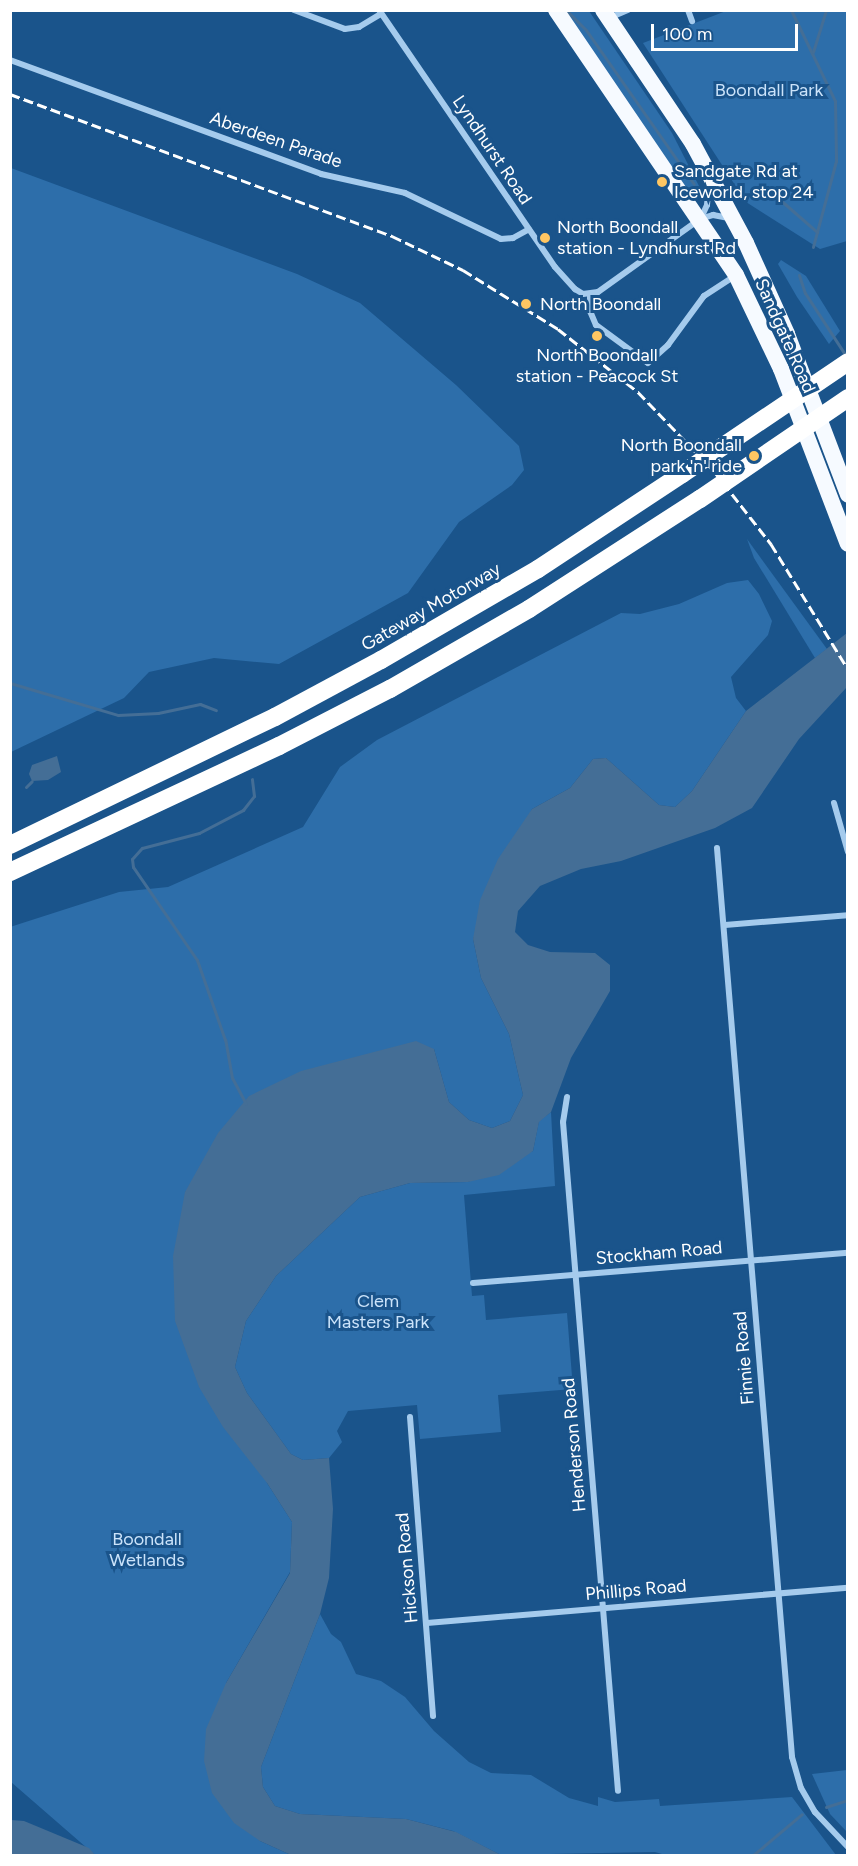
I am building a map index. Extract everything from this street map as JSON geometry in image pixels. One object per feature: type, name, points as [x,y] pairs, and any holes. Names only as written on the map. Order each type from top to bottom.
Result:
[{"type":"highway","name":"Sandgate Road","points":[[556,10],[736,275],[781,369],[848,544]]},
{"type":"highway","name":"Sandgate Road","points":[[606,14],[710,174],[735,220],[780,315],[848,495]]},
{"type":"highway","name":"Gateway Motorway","points":[[10,845],[275,717],[381,660],[538,569],[848,362]]},
{"type":"highway","points":[[10,872],[279,746],[390,688],[529,609],[700,499],[848,398]]},
{"type":"street","points":[[294,10],[345,29],[359,27],[380,12]]},
{"type":"street","points":[[606,14],[628,10]]},
{"type":"street","points":[[688,10],[692,21]]},
{"type":"street","name":"Lyndhurst Road","points":[[380,12],[565,280],[575,289],[590,294]]},
{"type":"street","name":"Aberdeen Parade","points":[[10,60],[321,174],[405,193],[501,239],[513,238],[529,229]]},
{"type":"street","points":[[700,219],[707,205],[710,174]]},
{"type":"street","points":[[735,220],[714,215],[700,219],[590,294],[590,311],[596,325],[648,363],[668,345],[704,296],[736,275]]},
{"type":"street","points":[[834,803],[848,852]]},
{"type":"street","name":"Finnie Road","points":[[717,848],[778,1594],[797,1776],[821,1822],[848,1847]]},
{"type":"street","points":[[724,926],[848,915]]},
{"type":"street","name":"Henderson Road","points":[[567,1097],[563,1122],[618,1791]]},
{"type":"street","name":"Stockham Road","points":[[472,1283],[848,1253]]},
{"type":"street","name":"Hickson Road","points":[[410,1417],[433,1716]]},
{"type":"street","name":"Phillips Road","points":[[427,1623],[848,1588]]},
{"type":"green space","points":[[562,11],[589,11],[672,133],[699,186],[701,200],[687,193]]},
{"type":"green space","name":"Boondall Park","points":[[726,11],[847,11],[847,241],[820,249],[746,202],[643,43]]},
{"type":"green space","points":[[11,168],[297,274],[360,303],[456,385],[519,446],[524,470],[512,485],[459,522],[408,593],[279,664],[214,658],[149,672],[124,698],[11,752]]},
{"type":"green space","points":[[781,260],[806,276],[840,331],[829,344],[778,264]]},
{"type":"green space","points":[[747,539],[827,649],[815,658],[754,558]]},
{"type":"green space","name":"Boondall Wetlands","points":[[748,580],[759,594],[772,621],[768,635],[731,677],[736,698],[746,711],[692,791],[675,807],[659,805],[606,758],[593,759],[570,788],[532,809],[473,939],[481,978],[509,1034],[523,1095],[510,1121],[492,1128],[469,1120],[449,1102],[434,1049],[185,1192],[267,1483],[292,1522],[290,1572],[226,1683],[260,1841],[291,1855],[95,1855],[11,1782],[10,927],[119,892],[168,887],[303,827],[340,767],[377,740],[621,613],[640,614],[679,604],[727,583]]},
{"type":"green space","name":"Clem Masters Park","points":[[551,1112],[555,1186],[464,1195],[472,1296],[484,1295],[486,1320],[567,1313],[573,1389],[498,1395],[501,1432],[420,1439],[417,1405],[348,1411],[337,1431],[342,1442],[329,1458],[303,1460],[291,1454],[247,1393],[235,1367],[246,1321],[276,1276],[360,1197],[410,1183],[468,1182],[533,1151],[539,1121]]},
{"type":"green space","points":[[320,1614],[331,1634],[341,1642],[356,1674],[381,1681],[405,1697],[434,1731],[469,1762],[491,1773],[531,1775],[569,1798],[598,1806],[598,1797],[615,1802],[659,1799],[660,1806],[792,1797],[836,1855],[669,1856],[655,1852],[501,1855],[453,1831],[406,1819],[300,1814],[275,1806],[263,1787],[261,1767]]},
{"type":"green space","points":[[848,1770],[847,1832],[830,1814],[812,1774]]},
{"type":"shaded area","points":[[847,633],[847,687],[799,739],[752,808],[715,828],[621,861],[581,869],[540,886],[518,911],[515,932],[528,945],[550,952],[595,953],[610,965],[610,991],[571,1058],[551,1112],[539,1122],[533,1151],[499,1175],[468,1182],[410,1183],[360,1197],[276,1276],[246,1321],[235,1367],[247,1393],[291,1454],[303,1460],[329,1458],[333,1509],[329,1578],[320,1614],[261,1767],[263,1787],[275,1806],[300,1814],[406,1819],[456,1832],[501,1855],[291,1855],[260,1841],[234,1823],[212,1793],[204,1761],[206,1729],[226,1683],[290,1573],[292,1522],[267,1483],[223,1427],[199,1387],[175,1321],[173,1256],[185,1192],[218,1133],[249,1096],[301,1071],[416,1041],[434,1049],[449,1102],[469,1120],[492,1128],[510,1121],[523,1095],[509,1034],[481,978],[473,939],[480,900],[498,859],[532,809],[570,788],[593,759],[606,758],[659,805],[675,807],[692,791],[746,711]]},
{"type":"shaded area","points":[[57,756],[61,772],[48,780],[32,781],[29,774],[32,765]]},
{"type":"shaded area","points":[[11,1820],[24,1821],[89,1848],[95,1855],[11,1855]]},
{"type":"waterway","points":[[566,10],[586,30],[694,184]]},
{"type":"waterway","points":[[791,10],[835,101],[836,161],[813,247]]},
{"type":"waterway","points":[[813,52],[826,10]]},
{"type":"waterway","points":[[752,192],[778,198],[817,232]]},
{"type":"waterway","points":[[799,275],[805,293],[846,356]]},
{"type":"waterway","points":[[10,683],[118,715],[158,713],[200,704],[216,710]]},
{"type":"waterway","points":[[246,1104],[232,1078],[225,1040],[197,960],[133,867],[132,859],[142,848],[199,833],[243,810],[254,796],[252,779]]},
{"type":"waterway","points":[[26,787],[32,781]]},
{"type":"waterway","points":[[826,1807],[848,1800]]},
{"type":"waterway","points":[[752,1856],[802,1814]]},
{"type":"railway","points":[[10,94],[392,236],[463,270],[558,329],[638,392],[714,471],[771,544],[848,669]]},
{"type":"place","name":"Sandgate Rd at Iceworld, stop 24","points":[[662,182]]},
{"type":"place","name":"North Boondall station - Lyndhurst Rd","points":[[545,238]]},
{"type":"place","name":"North Boondall","points":[[526,304]]},
{"type":"place","name":"North Boondall station - Peacock St","points":[[597,336]]},
{"type":"place","name":"North Boondall park 'n' ride","points":[[754,456]]}]
